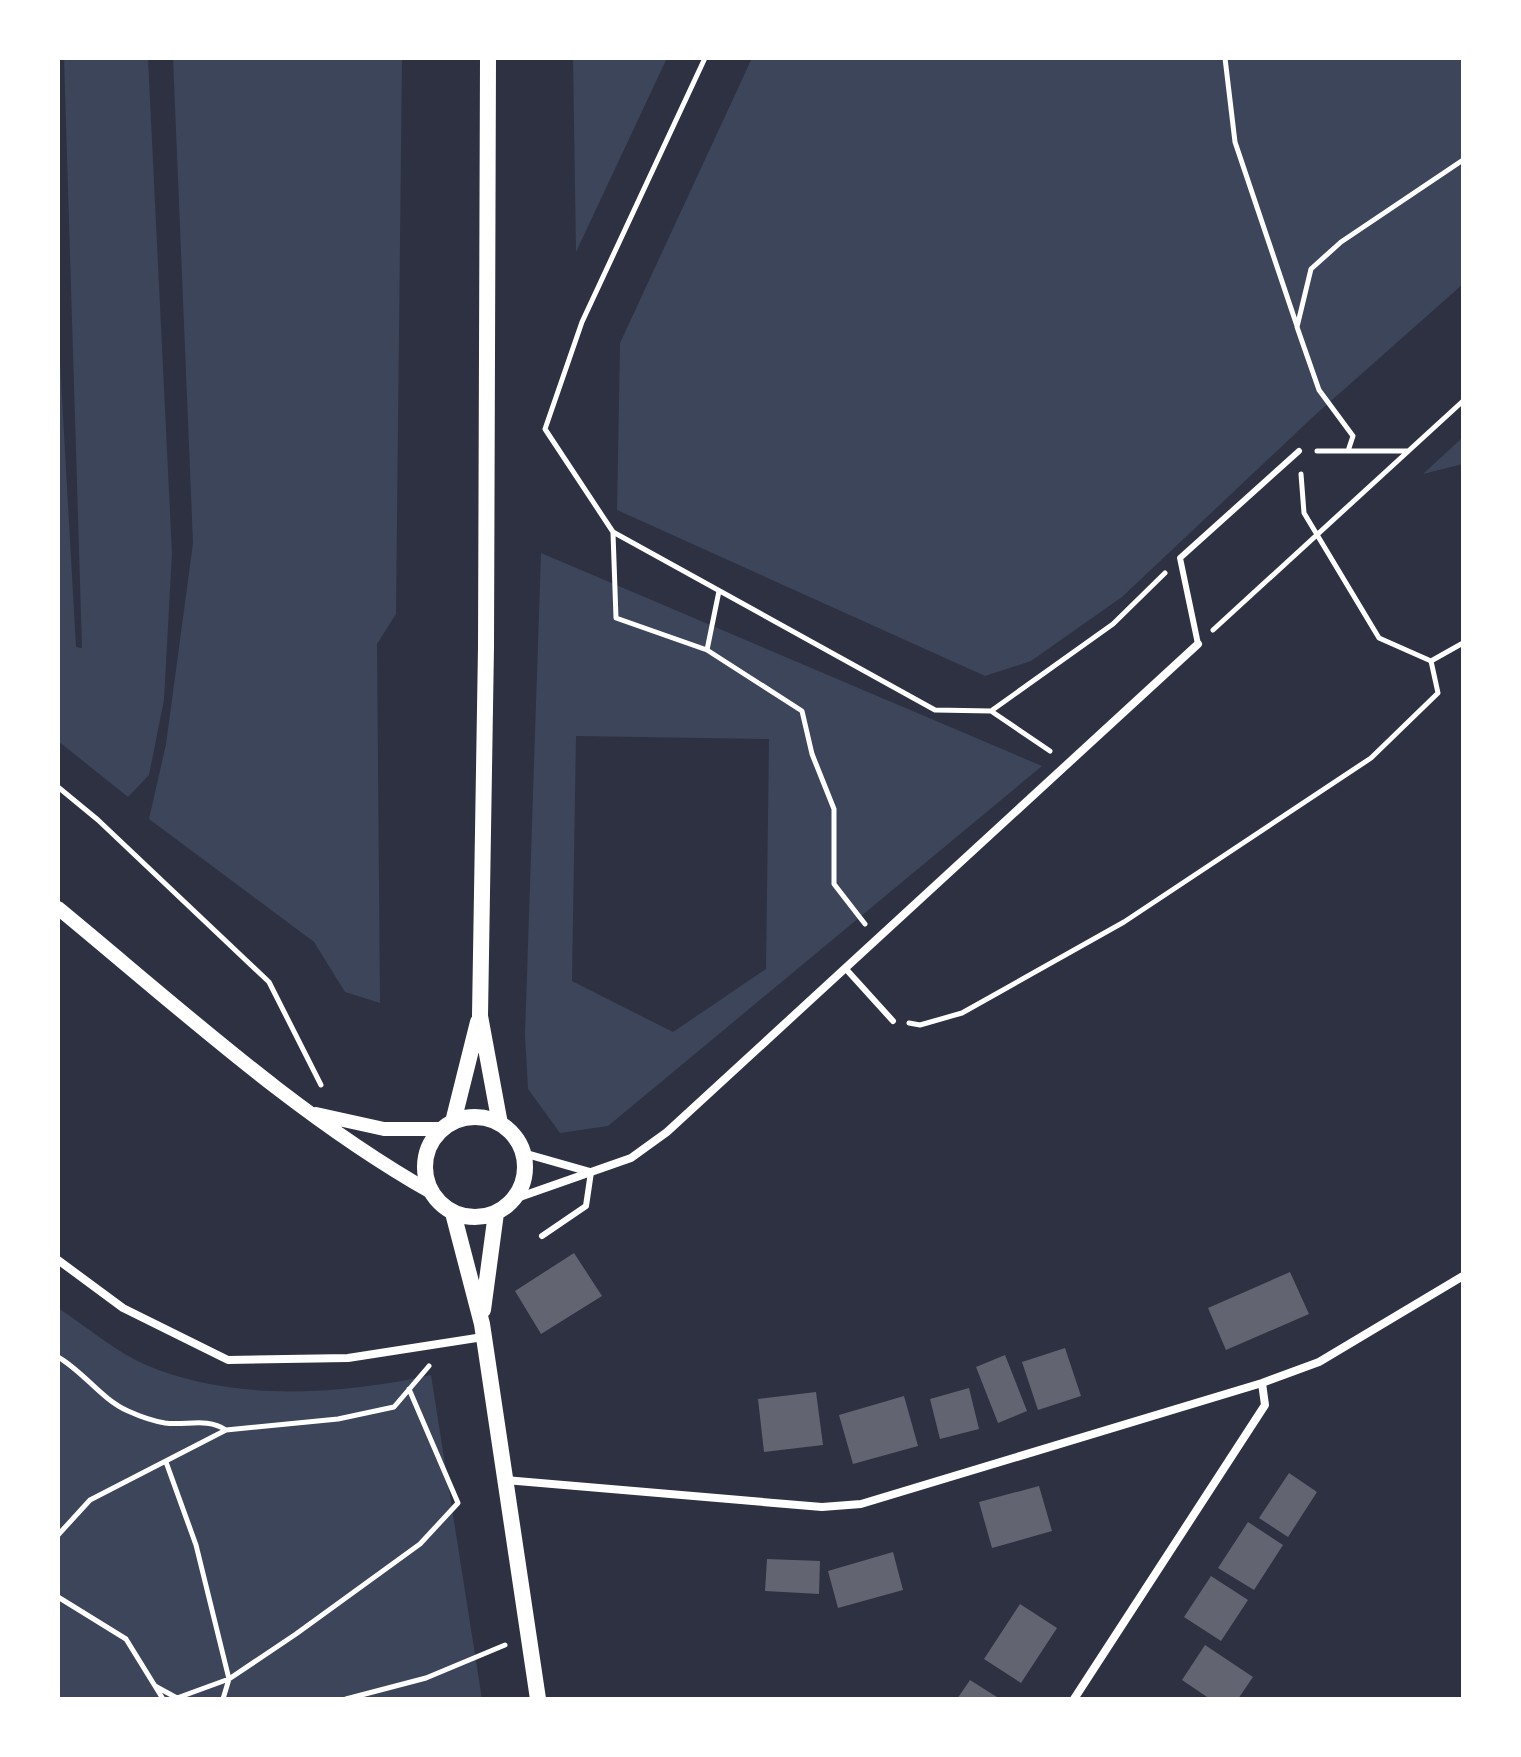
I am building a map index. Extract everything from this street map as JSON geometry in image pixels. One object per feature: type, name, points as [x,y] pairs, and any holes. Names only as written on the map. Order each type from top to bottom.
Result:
[{"type":"main road","points":[[488,58],[486,632],[480,1016],[500,1124]]},
{"type":"main road","points":[[480,1016],[448,1126],[426,1158],[425,1176],[431,1192],[453,1213],[483,1330],[538,1699]]},
{"type":"main road","points":[[448,1126],[485,1118],[500,1124],[518,1141],[525,1169],[514,1199],[496,1213],[482,1217],[453,1213]]},
{"type":"main road","points":[[483,1330],[488,1257],[496,1213]]},
{"type":"street","points":[[514,1199],[631,1158],[667,1132],[1198,644]]},
{"type":"street","points":[[58,908],[362,1152],[431,1192]]},
{"type":"street","points":[[316,1114],[384,1129],[448,1126]]},
{"type":"street","points":[[523,1153],[591,1172]]},
{"type":"street","points":[[58,1260],[123,1308],[228,1360],[348,1358],[453,1340],[483,1330]]},
{"type":"street","points":[[505,1480],[822,1507],[861,1504],[1262,1383],[1319,1362],[1463,1276]]},
{"type":"street","points":[[1074,1699],[1265,1405],[1262,1383]]},
{"type":"lane","points":[[1198,644],[1180,558],[1299,451]]},
{"type":"lane","points":[[845,968],[893,1021]]},
{"type":"lane","points":[[542,1236],[586,1206],[591,1172]]},
{"type":"path","points":[[705,58],[582,322],[545,429],[613,532],[935,710],[991,711],[1067,763]]},
{"type":"path","points":[[1225,58],[1235,142],[1319,390],[1353,436],[1348,451]]},
{"type":"path","points":[[1297,327],[1311,269],[1341,242],[1463,160]]},
{"type":"path","points":[[1198,644],[1463,401]]},
{"type":"path","points":[[1408,451],[1299,451],[1304,513],[1379,638],[1431,661]]},
{"type":"path","points":[[613,532],[616,618],[707,650],[802,711],[812,754],[834,809],[834,884],[875,938]]},
{"type":"path","points":[[991,711],[1113,624],[1180,558]]},
{"type":"path","points":[[707,650],[719,591]]},
{"type":"path","points":[[1431,661],[1463,643]]},
{"type":"path","points":[[893,1021],[920,1025],[962,1013],[1124,922],[1371,758],[1438,693],[1431,661]]},
{"type":"path","points":[[58,787],[98,820],[269,982],[321,1085]]},
{"type":"path","points":[[58,1535],[90,1500],[226,1430],[338,1419],[394,1407],[453,1340]]},
{"type":"path","points":[[58,1357],[75,1367],[111,1403],[130,1413],[165,1423],[215,1423],[226,1430]]},
{"type":"path","points":[[155,1686],[177,1698],[229,1679],[420,1544],[458,1503],[409,1389]]},
{"type":"path","points":[[166,1462],[196,1545],[229,1679],[223,1699]]},
{"type":"path","points":[[58,1597],[126,1639],[163,1699]]},
{"type":"path","points":[[346,1699],[426,1678],[506,1644]]},
{"type":"shaded area","points":[[64,58],[148,58],[172,553],[164,700],[149,775],[128,797],[58,741],[58,326],[76,647],[82,648]]},
{"type":"shaded area","points":[[173,58],[402,58],[396,614],[377,644],[380,1003],[345,992],[314,942],[149,819],[166,744],[193,543]]},
{"type":"shaded area","points":[[573,58],[667,58],[576,252]]},
{"type":"shaded area","points":[[752,58],[1463,58],[1463,284],[1314,416],[1122,597],[1031,661],[985,676],[617,510],[620,343]]},
{"type":"shaded area","points":[[1463,437],[1463,464],[1423,474]]},
{"type":"shaded area","points":[[541,553],[1042,766],[608,1126],[560,1133],[528,1089],[525,1035]],"holes":[[[576,736],[769,739],[766,969],[673,1032],[572,981]]]},
{"type":"shaded area","points":[[58,1308],[135,1360],[180,1377],[215,1385],[251,1390],[324,1390],[431,1375],[482,1699],[58,1699]]},
{"type":"building","points":[[574,1253],[602,1296],[541,1334],[515,1291]]},
{"type":"building","points":[[1290,1272],[1309,1314],[1226,1350],[1208,1308]]},
{"type":"building","points":[[1065,1348],[1081,1396],[1038,1410],[1022,1362]]},
{"type":"building","points":[[1005,1355],[1027,1411],[998,1423],[976,1367]]},
{"type":"building","points":[[969,1388],[979,1429],[940,1439],[930,1399]]},
{"type":"building","points":[[816,1392],[823,1445],[764,1452],[758,1399]]},
{"type":"building","points":[[904,1396],[918,1446],[853,1464],[839,1415]]},
{"type":"building","points":[[1289,1473],[1317,1492],[1288,1537],[1259,1518]]},
{"type":"building","points":[[1039,1486],[1052,1531],[992,1548],[979,1502]]},
{"type":"building","points":[[1248,1522],[1283,1545],[1254,1590],[1218,1568]]},
{"type":"building","points":[[893,1552],[903,1590],[838,1608],[828,1571]]},
{"type":"building","points":[[767,1559],[820,1561],[819,1594],[765,1591]]},
{"type":"building","points":[[1211,1576],[1248,1600],[1221,1641],[1184,1617]]},
{"type":"building","points":[[1020,1604],[1057,1628],[1021,1683],[984,1659]]},
{"type":"building","points":[[1205,1645],[1253,1677],[1238,1699],[1210,1699],[1182,1680]]},
{"type":"building","points":[[970,1680],[1000,1699],[957,1699]]}]
